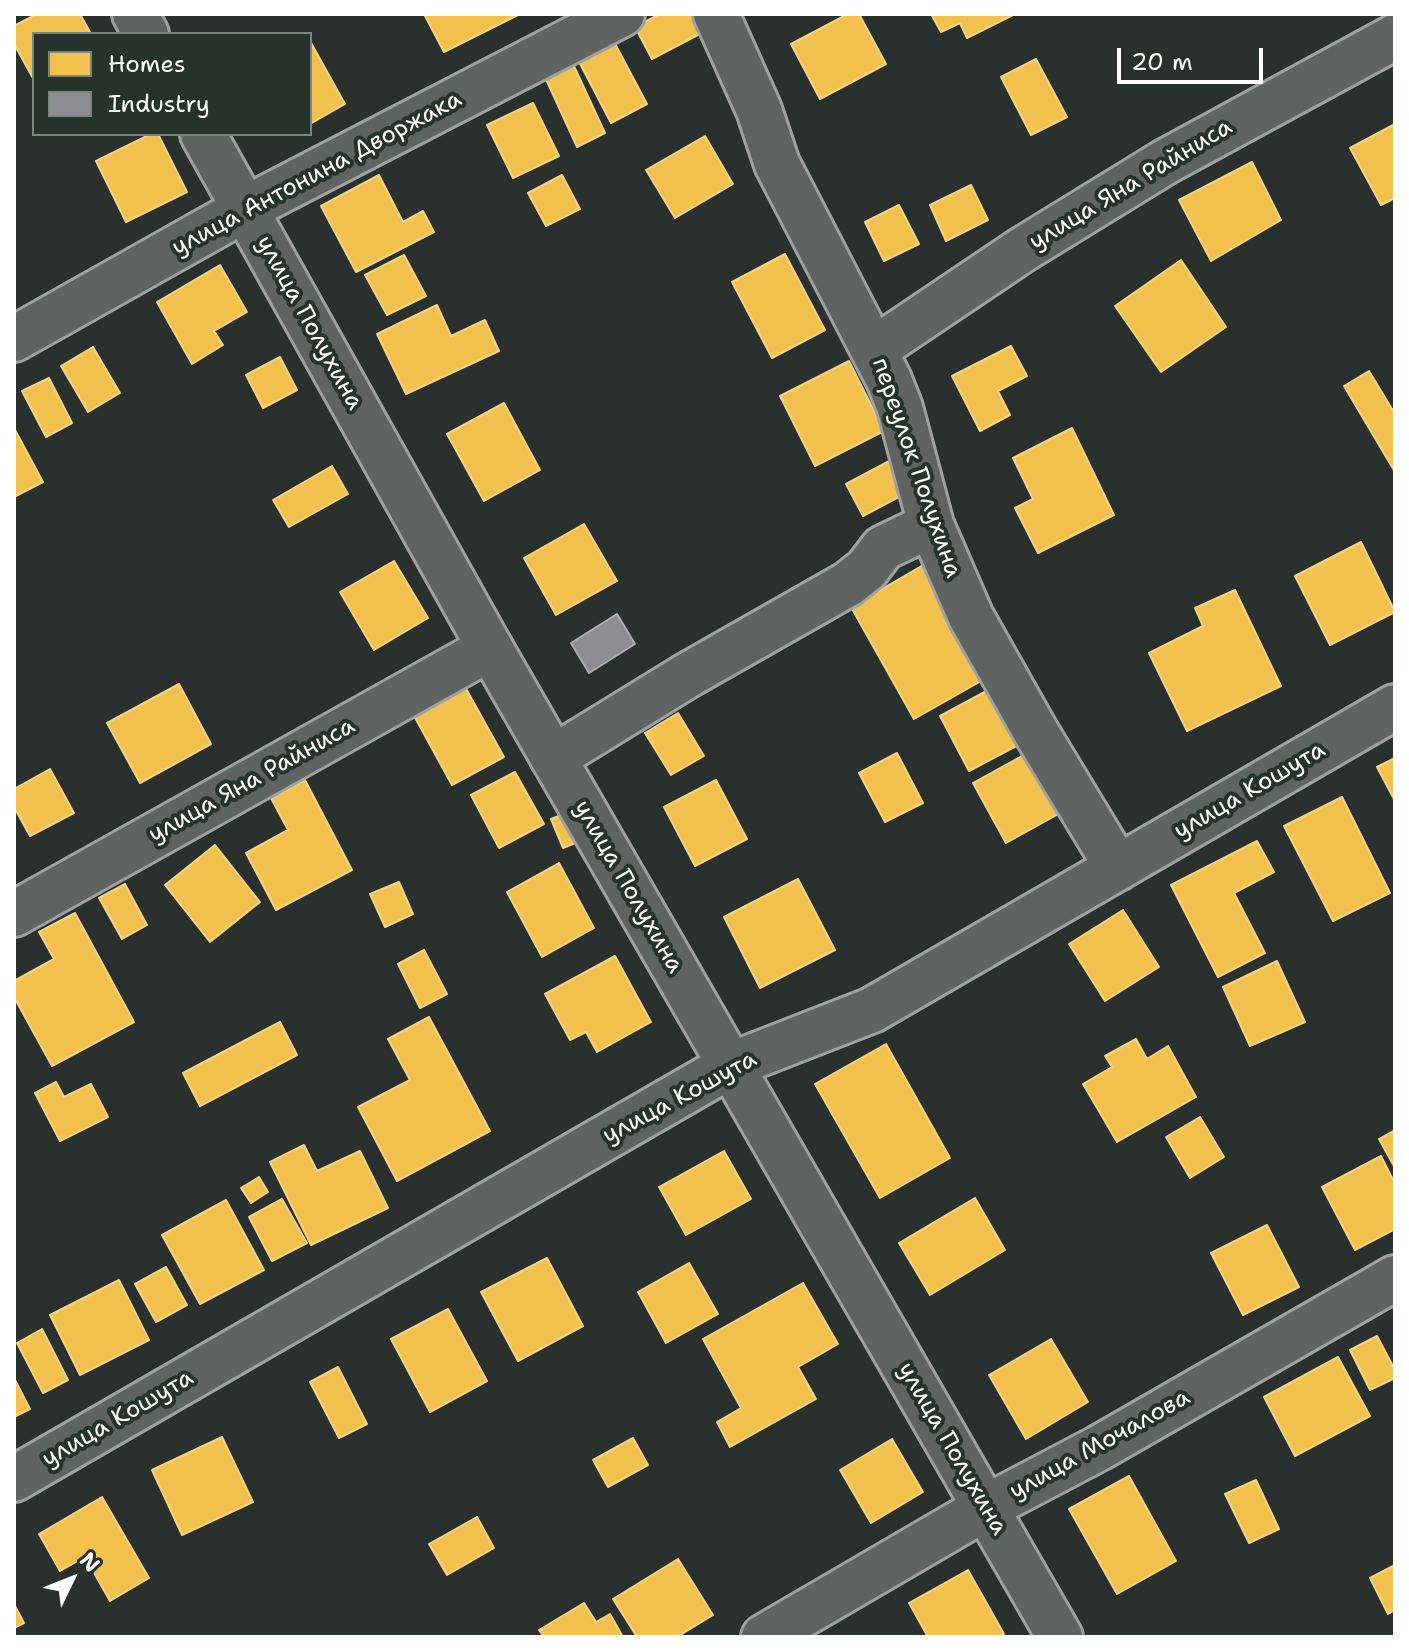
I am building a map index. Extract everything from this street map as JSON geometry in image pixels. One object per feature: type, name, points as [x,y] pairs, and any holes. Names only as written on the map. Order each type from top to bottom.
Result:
[{"type":"street","points":[[135,14],[145,32]]},
{"type":"street","name":"улица Антонина Дворжака","points":[[14,339],[245,209],[622,14]]},
{"type":"street","name":"переулок Полухина","points":[[716,14],[759,110],[777,164],[875,349],[900,408],[931,525],[971,617],[1118,868]]},
{"type":"street","name":"улица Яна Райниса","points":[[875,349],[1022,250],[1165,162],[1395,37]]},
{"type":"street","name":"улица Полухина","points":[[204,136],[490,648],[1060,1637]]},
{"type":"street","points":[[553,758],[688,675],[837,591],[867,569],[883,548],[931,525]]},
{"type":"street","name":"улица Яна Райниса","points":[[14,914],[490,648]]},
{"type":"street","name":"улица Кошута","points":[[14,1479],[731,1065],[872,1010],[1395,707]]},
{"type":"street","name":"улица Мочалова","points":[[764,1637],[985,1508],[1099,1448],[1395,1278]]},
{"type":"building: Homes","points":[[37,14],[80,14],[90,32],[32,32],[32,76],[14,44],[14,26]]},
{"type":"building: Homes","points":[[424,14],[520,14],[444,52]]},
{"type":"building: Homes","points":[[660,14],[706,14],[713,27],[652,59],[635,27]]},
{"type":"building: Homes","points":[[848,14],[859,14],[886,64],[820,99],[791,44]]},
{"type":"building: Homes","points":[[931,14],[1015,14],[967,38],[960,23],[941,32]]},
{"type":"building: Homes","points":[[612,38],[647,104],[611,123],[576,56]]},
{"type":"building: Homes","points":[[312,45],[345,104],[312,123]]},
{"type":"building: Homes","points":[[1036,59],[1067,117],[1031,135],[1001,77]]},
{"type":"building: Homes","points":[[573,64],[605,133],[577,147],[545,77]]},
{"type":"building: Homes","points":[[533,103],[559,156],[513,178],[487,125]]},
{"type":"building: Homes","points":[[1395,124],[1395,198],[1381,205],[1350,148]]},
{"type":"building: Homes","points":[[147,136],[159,136],[187,192],[126,222],[96,161]]},
{"type":"building: Homes","points":[[705,136],[733,184],[675,218],[646,170]]},
{"type":"building: Homes","points":[[1252,162],[1281,220],[1211,261],[1179,200]]},
{"type":"building: Homes","points":[[379,175],[403,222],[423,211],[434,232],[356,272],[321,206]]},
{"type":"building: Homes","points":[[562,175],[580,209],[546,226],[528,193]]},
{"type":"building: Homes","points":[[971,185],[988,220],[946,241],[930,205]]},
{"type":"building: Homes","points":[[899,205],[919,244],[884,261],[865,222]]},
{"type":"building: Homes","points":[[785,254],[825,330],[772,358],[732,282]]},
{"type":"building: Homes","points":[[404,255],[426,296],[387,315],[365,275]]},
{"type":"building: Homes","points":[[1181,260],[1226,327],[1161,372],[1115,306]]},
{"type":"building: Homes","points":[[220,265],[247,312],[214,331],[223,345],[192,364],[157,302]]},
{"type":"building: Homes","points":[[437,305],[451,336],[485,320],[499,351],[406,394],[377,334]]},
{"type":"building: Homes","points":[[1011,346],[1027,376],[998,391],[1010,415],[980,431],[952,376]]},
{"type":"building: Homes","points":[[93,347],[120,393],[88,412],[61,366]]},
{"type":"building: Homes","points":[[280,357],[297,390],[263,408],[246,375]]},
{"type":"building: Homes","points":[[849,361],[884,431],[815,466],[780,396]]},
{"type":"building: Homes","points":[[1369,371],[1395,414],[1395,472],[1344,386]]},
{"type":"building: Homes","points":[[49,378],[72,423],[46,437],[22,391]]},
{"type":"building: Homes","points":[[504,403],[540,470],[484,501],[447,434]]},
{"type":"building: Homes","points":[[14,428],[43,482],[14,497]]},
{"type":"building: Homes","points":[[1072,428],[1114,515],[1038,553],[1015,508],[1033,499],[1013,458]]},
{"type":"building: Homes","points":[[893,459],[910,491],[863,516],[846,484]]},
{"type":"building: Homes","points":[[332,466],[348,494],[289,527],[273,500]]},
{"type":"building: Homes","points":[[584,524],[617,581],[556,615],[524,558]]},
{"type":"building: Homes","points":[[1361,542],[1395,612],[1330,645],[1295,576]]},
{"type":"building: Homes","points":[[394,561],[428,618],[374,650],[340,592]]},
{"type":"building: Homes","points":[[925,564],[990,676],[914,719],[851,607]]},
{"type":"building: Homes","points":[[1235,590],[1281,686],[1187,731],[1149,653],[1203,626],[1195,608]]},
{"type":"building: Homes","points":[[179,684],[211,744],[140,783],[107,723]]},
{"type":"building: Homes","points":[[464,685],[504,757],[452,785],[413,714]]},
{"type":"building: Homes","points":[[992,688],[1022,743],[969,771],[940,716]]},
{"type":"building: Homes","points":[[678,713],[704,756],[671,775],[645,733]]},
{"type":"building: Homes","points":[[1029,752],[1062,812],[1006,843],[973,783]]},
{"type":"building: Homes","points":[[897,753],[923,803],[885,822],[859,773]]},
{"type":"building: Homes","points":[[1395,758],[1395,801],[1377,767]]},
{"type":"building: Homes","points":[[50,769],[74,813],[30,836],[14,807],[14,789]]},
{"type":"building: Homes","points":[[515,772],[544,824],[499,848],[471,795]]},
{"type":"building: Homes","points":[[305,780],[352,870],[276,910],[246,853],[288,830],[271,798]]},
{"type":"building: Homes","points":[[716,780],[747,839],[695,866],[664,807]]},
{"type":"building: Homes","points":[[1342,797],[1390,893],[1333,921],[1284,826]]},
{"type":"building: Homes","points":[[572,811],[585,839],[563,848],[551,819]]},
{"type":"building: Homes","points":[[1257,841],[1274,872],[1234,893],[1265,953],[1218,977],[1171,885]]},
{"type":"building: Homes","points":[[215,845],[260,902],[210,942],[165,885]]},
{"type":"building: Homes","points":[[559,863],[594,928],[542,957],[507,892]]},
{"type":"building: Homes","points":[[798,879],[835,950],[760,988],[724,917]]},
{"type":"building: Homes","points":[[399,882],[413,914],[385,927],[370,894]]},
{"type":"building: Homes","points":[[125,884],[147,925],[122,939],[99,898]]},
{"type":"building: Homes","points":[[1123,910],[1159,967],[1105,1001],[1069,944]]},
{"type":"building: Homes","points":[[75,913],[134,1022],[52,1066],[14,997],[14,981],[54,959],[39,932]]},
{"type":"building: Homes","points":[[424,950],[447,994],[420,1008],[398,964]]},
{"type":"building: Homes","points":[[615,956],[651,1022],[597,1052],[586,1032],[570,1040],[545,994]]},
{"type":"building: Homes","points":[[1277,961],[1305,1022],[1250,1046],[1223,987]]},
{"type":"building: Homes","points":[[429,1017],[490,1131],[397,1181],[358,1107],[410,1080],[388,1039]]},
{"type":"building: Homes","points":[[280,1022],[297,1055],[200,1106],[183,1073]]},
{"type":"building: Homes","points":[[1136,1039],[1147,1059],[1168,1046],[1196,1097],[1117,1142],[1083,1084],[1112,1067],[1105,1056]]},
{"type":"building: Homes","points":[[886,1044],[950,1158],[880,1198],[815,1084]]},
{"type":"building: Homes","points":[[56,1082],[64,1097],[91,1084],[108,1117],[60,1141],[35,1093]]},
{"type":"building: Homes","points":[[1200,1117],[1224,1157],[1190,1178],[1166,1137]]},
{"type":"building: Homes","points":[[1395,1130],[1395,1168],[1379,1139]]},
{"type":"building: Homes","points":[[304,1145],[317,1171],[360,1151],[388,1208],[311,1245],[270,1162]]},
{"type":"building: Homes","points":[[724,1151],[751,1199],[686,1235],[659,1187]]},
{"type":"building: Homes","points":[[1381,1156],[1395,1184],[1395,1229],[1355,1250],[1322,1187]]},
{"type":"building: Homes","points":[[259,1177],[268,1192],[251,1203],[241,1188]]},
{"type":"building: Homes","points":[[975,1198],[1005,1250],[930,1295],[899,1243]]},
{"type":"building: Homes","points":[[282,1199],[307,1243],[272,1261],[249,1217]]},
{"type":"building: Homes","points":[[226,1200],[264,1270],[200,1304],[162,1235]]},
{"type":"building: Homes","points":[[1267,1225],[1299,1287],[1243,1315],[1211,1253]]},
{"type":"building: Homes","points":[[547,1258],[583,1326],[518,1361],[481,1292]]},
{"type":"building: Homes","points":[[689,1263],[718,1314],[666,1343],[638,1292]]},
{"type":"building: Homes","points":[[166,1267],[187,1305],[156,1322],[135,1284]]},
{"type":"building: Homes","points":[[119,1280],[149,1340],[80,1375],[50,1315]]},
{"type":"building: Homes","points":[[803,1283],[838,1344],[798,1367],[816,1399],[730,1447],[717,1422],[741,1408],[703,1339]]},
{"type":"building: Homes","points":[[448,1309],[487,1381],[430,1412],[391,1339]]},
{"type":"building: Homes","points":[[42,1329],[68,1380],[43,1393],[17,1343]]},
{"type":"building: Homes","points":[[1377,1336],[1395,1370],[1395,1378],[1370,1390],[1350,1350]]},
{"type":"building: Homes","points":[[1051,1339],[1088,1402],[1026,1439],[989,1375]]},
{"type":"building: Homes","points":[[1338,1357],[1370,1416],[1295,1456],[1264,1397]]},
{"type":"building: Homes","points":[[338,1367],[367,1424],[339,1438],[310,1382]]},
{"type":"building: Homes","points":[[14,1378],[30,1409],[14,1417]]},
{"type":"building: Homes","points":[[222,1437],[253,1502],[182,1535],[152,1470]]},
{"type":"building: Homes","points":[[633,1438],[648,1465],[608,1487],[593,1460]]},
{"type":"building: Homes","points":[[892,1439],[923,1492],[871,1523],[840,1470]]},
{"type":"building: Homes","points":[[1129,1476],[1176,1561],[1117,1594],[1069,1509]]},
{"type":"building: Homes","points":[[1256,1480],[1279,1529],[1249,1543],[1225,1494]]},
{"type":"building: Homes","points":[[102,1497],[149,1578],[110,1601],[85,1557],[60,1571],[39,1534]]},
{"type":"building: Homes","points":[[477,1517],[494,1548],[447,1575],[429,1544]]},
{"type":"building: Homes","points":[[678,1559],[713,1615],[677,1637],[637,1637],[613,1599]]},
{"type":"building: Homes","points":[[1395,1565],[1395,1610],[1388,1614],[1370,1578]]},
{"type":"building: Homes","points":[[968,1570],[1004,1634],[999,1637],[928,1637],[909,1603]]},
{"type":"building: Homes","points":[[584,1603],[596,1622],[610,1614],[623,1637],[544,1637],[539,1630]]},
{"type":"building: Homes","points":[[14,1604],[24,1623],[14,1628]]},
{"type":"building: Industry","points":[[617,614],[635,644],[589,673],[571,643]]}]
